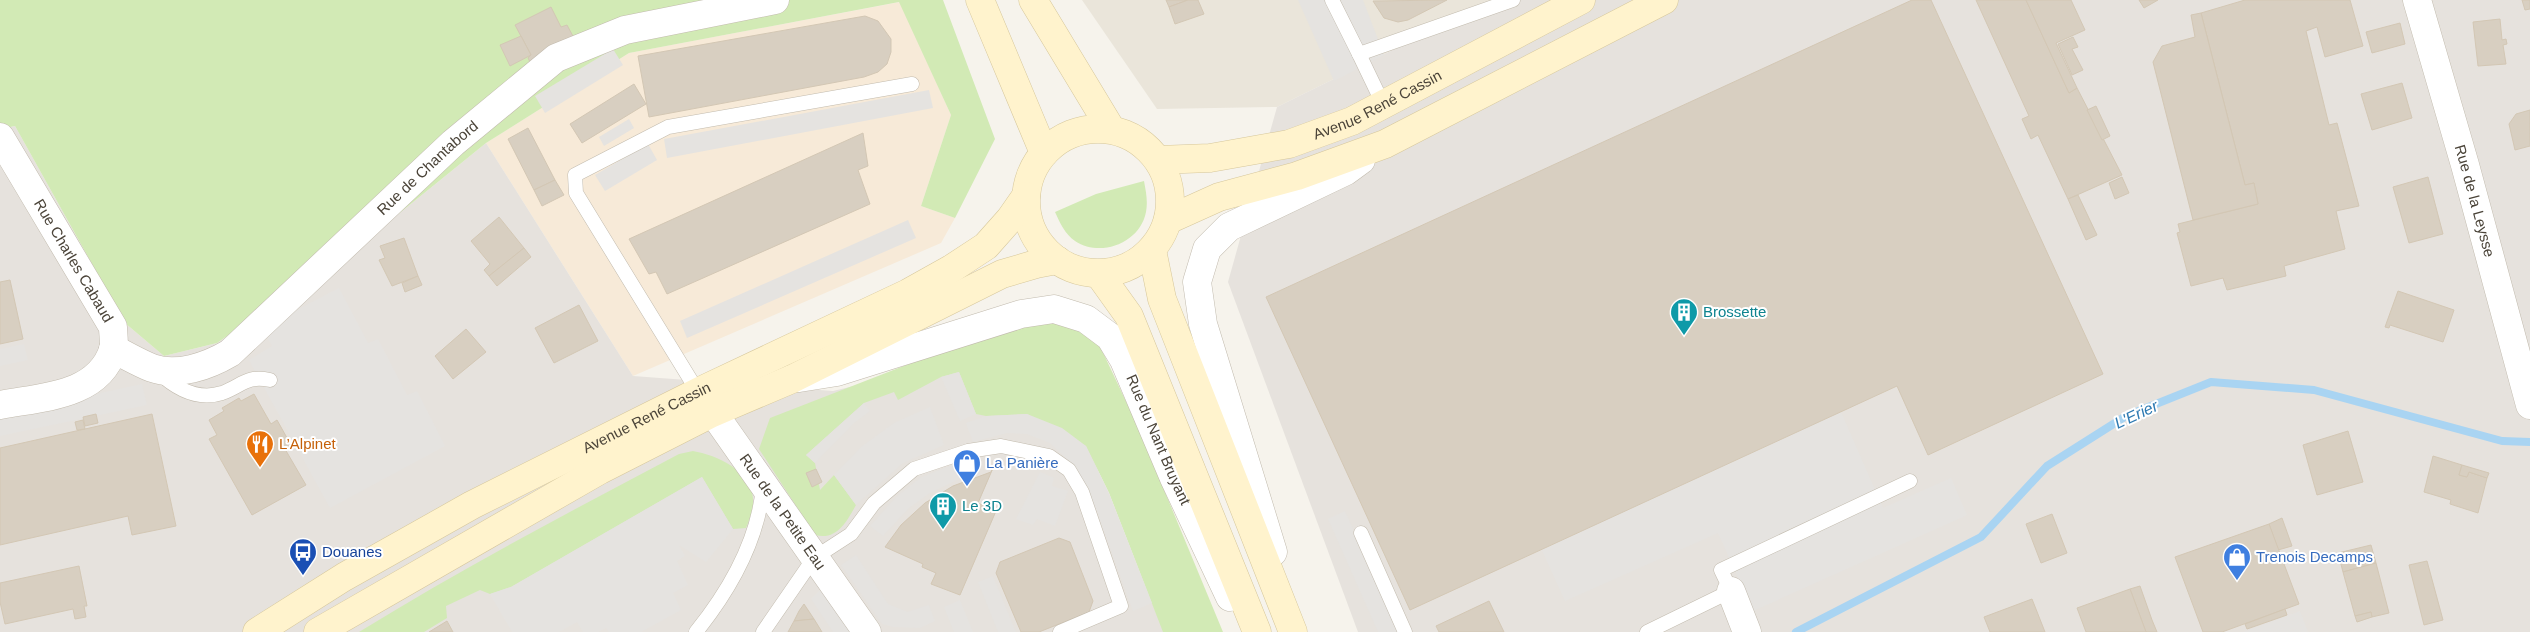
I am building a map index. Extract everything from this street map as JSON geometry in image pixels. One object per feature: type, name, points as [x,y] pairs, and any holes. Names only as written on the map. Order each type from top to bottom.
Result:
[{"type":"main road","points":[[980,0],[1044,153]]},
{"type":"main road","points":[[1033,0],[1110,129]]},
{"type":"main road","name":"Avenue René Cassin","points":[[1158,160],[1210,158],[1289,144],[1352,120],[1581,0]]},
{"type":"main road","points":[[1168,220],[1220,197],[1297,176],[1385,144],[1664,0]]},
{"type":"main road","points":[[1086,129],[1110,129],[1138,140],[1158,160],[1170,189],[1168,220],[1152,250],[1128,267],[1099,274],[1077,270],[1057,260],[1039,243],[1029,220],[1026,196],[1032,173],[1044,153],[1063,137],[1086,129]]},
{"type":"main road","name":"Avenue René Cassin","points":[[318,632],[600,470],[705,402],[951,268],[986,246],[1010,220],[1026,196]]},
{"type":"main road","points":[[1152,250],[1162,299],[1293,632]]},
{"type":"main road","name":"Avenue René Cassin","points":[[257,632],[344,577],[472,505],[705,402],[792,379],[1002,274],[1057,260]]},
{"type":"main road","name":"Rue du Nant Bruyant","points":[[1099,274],[1129,316],[1257,632]]},
{"type":"street","name":"Rue de Chantabord","points":[[113,349],[153,369],[187,370],[212,364],[230,353],[453,143],[556,58],[625,30],[775,0]]},
{"type":"street","name":"Rue de la Leysse","points":[[2417,0],[2465,165],[2530,404]]},
{"type":"street","name":"Rue Charles Cabaud","points":[[0,137],[113,327],[113,349]]},
{"type":"street","points":[[1298,632],[1203,324],[1197,282],[1206,250],[1229,228],[1346,170],[1385,144]]},
{"type":"street","name":"Rue du Nant Bruyant","points":[[1022,314],[1054,309],[1086,319],[1110,337],[1124,360],[1174,478],[1247,632]]},
{"type":"street","name":"Avenue René Cassin","points":[[792,379],[837,372],[1022,314]]},
{"type":"street","points":[[0,405],[69,392],[90,382],[102,371],[113,349]]},
{"type":"street","name":"Rue de la Petite Eau","points":[[705,402],[867,632]]},
{"type":"lane","points":[[1332,0],[1383,104]]},
{"type":"lane","points":[[1358,54],[1513,0]]},
{"type":"lane","points":[[705,402],[576,193],[575,175],[668,127],[912,84]]},
{"type":"lane","points":[[153,369],[174,387],[196,394],[222,393],[242,381],[258,378],[270,380]]},
{"type":"lane","points":[[763,632],[814,558],[851,534],[874,503],[914,470],[968,451],[1001,446],[1049,456],[1068,470],[1082,492],[1121,606],[1060,632]]},
{"type":"lane","points":[[1648,632],[1739,613],[1721,570],[1910,482]]},
{"type":"lane","points":[[696,632],[731,580],[752,536],[761,506],[763,486]]},
{"type":"lane","points":[[1361,533],[1405,632]]},
{"type":"shaded area","points":[[1082,0],[1494,0],[1277,107],[1157,109]]},
{"type":"shaded area","points":[[1298,0],[1363,0],[1384,55],[1334,81]]},
{"type":"shaded area","points":[[1494,0],[2530,0],[2530,632],[1358,632],[1228,282],[1277,107]]},
{"type":"shaded area","points":[[900,2],[951,115],[921,206],[955,218],[941,243],[633,376],[486,143],[629,53]]},
{"type":"shaded area","points":[[613,49],[623,65],[545,113],[535,96]]},
{"type":"shaded area","points":[[929,90],[933,108],[667,158],[664,139]]},
{"type":"shaded area","points":[[629,119],[634,128],[604,146],[599,137]]},
{"type":"shaded area","points":[[15,126],[125,323],[164,356],[217,343],[375,233],[486,143],[633,376],[833,391],[988,354],[1081,429],[1164,632],[0,632],[0,129]]},
{"type":"shaded area","points":[[648,144],[657,160],[605,191],[595,175]]},
{"type":"shaded area","points":[[908,220],[916,238],[687,338],[680,321]]},
{"type":"shaded area","points":[[339,288],[368,343],[378,339],[407,395],[417,391],[445,446],[330,508],[249,360],[272,346],[262,328]]},
{"type":"shaded area","points":[[24,344],[28,360],[0,366],[0,349]]},
{"type":"shaded area","points":[[959,372],[976,414],[960,421],[941,377]]},
{"type":"shaded area","points":[[142,384],[147,405],[0,436],[0,415]]},
{"type":"shaded area","points":[[864,403],[870,411],[854,423],[815,463],[806,455]]},
{"type":"shaded area","points":[[930,407],[944,445],[903,463],[856,505],[834,475],[861,447],[894,423]]},
{"type":"shaded area","points":[[1841,412],[1883,508],[1951,478],[1967,515],[1753,611],[1718,533],[1565,601],[1540,546]]},
{"type":"shaded area","points":[[1027,414],[1062,428],[1086,446],[1109,493],[1152,603],[1133,611],[1095,506],[1076,468],[1050,443],[1027,434],[1007,433],[973,442],[966,423],[986,416]]},
{"type":"shaded area","points":[[964,460],[969,474],[930,493],[909,508],[883,536],[870,526],[896,497],[920,478]]},
{"type":"shaded area","points":[[1040,472],[1054,478],[1052,486],[1068,491],[1055,526],[1037,519],[1033,525],[1016,519]]},
{"type":"shaded area","points":[[702,477],[733,529],[706,562],[679,545],[685,556],[677,561],[688,585],[673,593],[681,610],[641,632],[609,632],[606,628],[598,632],[583,632],[577,622],[559,632],[512,632],[490,594],[511,587]]},
{"type":"shaded area","points":[[1345,511],[1399,632],[1378,632],[1328,519]]},
{"type":"shaded area","points":[[856,555],[888,604],[908,612],[929,605],[935,621],[920,628],[893,627],[882,624],[841,565]]},
{"type":"shaded area","points":[[993,576],[1016,632],[998,632],[978,582]]},
{"type":"shaded area","points":[[821,589],[850,632],[833,632],[811,599]]},
{"type":"shaded area","points":[[960,600],[973,632],[954,632],[944,607]]},
{"type":"shaded area","points":[[2300,611],[2308,632],[2243,632]]},
{"type":"green space","points":[[0,0],[943,0],[995,139],[955,218],[921,206],[951,115],[899,2],[629,53],[486,143],[375,233],[217,343],[164,356],[125,323],[15,126],[0,129]]},
{"type":"green space","points":[[1144,181],[1147,204],[1142,223],[1128,239],[1118,244],[1096,248],[1085,246],[1075,241],[1066,232],[1055,212],[1096,194]]},
{"type":"green space","points":[[1036,320],[1059,322],[1084,332],[1099,344],[1138,427],[1223,632],[1163,632],[1109,493],[1086,446],[1027,414],[986,416],[976,414],[959,372],[941,377],[898,400],[894,392],[864,403],[806,455],[815,463],[820,490],[834,475],[856,505],[845,523],[829,535],[815,535],[759,449],[770,418],[968,341]]},
{"type":"green space","points":[[693,451],[722,460],[746,479],[751,488],[753,502],[746,528],[733,529],[702,477],[511,587],[490,594],[480,590],[446,606],[447,618],[424,632],[359,632],[438,585],[558,518],[679,454]]},
{"type":"building","points":[[1166,0],[1188,0],[1169,7]]},
{"type":"building","points":[[1188,0],[1198,0],[1204,14],[1175,24],[1169,7]]},
{"type":"building","points":[[1447,0],[1408,20],[1398,22],[1384,18],[1373,1]]},
{"type":"building","name":"Brossette","points":[[1912,0],[1931,0],[2103,374],[1928,455],[1897,386],[1410,610],[1266,297]]},
{"type":"building","points":[[1976,0],[2026,0],[2069,93],[2077,88],[2122,175],[2068,199],[2038,135],[2031,139],[2022,119],[2029,116]]},
{"type":"building","points":[[2026,0],[2071,0],[2085,30],[2056,43],[2077,88],[2069,93]]},
{"type":"building","points":[[2139,0],[2158,0],[2144,8]]},
{"type":"building","points":[[2245,0],[2350,0],[2363,46],[2325,57],[2317,27],[2306,31],[2329,125],[2337,123],[2359,206],[2336,211],[2345,249],[2284,266],[2286,276],[2227,290],[2223,278],[2191,286],[2177,233],[2180,232],[2178,224],[2258,204],[2254,183],[2245,185],[2201,13]]},
{"type":"building","points":[[2522,0],[2530,0],[2530,9],[2525,10]]},
{"type":"building","points":[[551,7],[561,27],[567,25],[575,40],[530,62],[528,58],[531,55],[515,25]]},
{"type":"building","points":[[2201,13],[2245,185],[2254,183],[2258,204],[2193,220],[2153,62],[2162,46],[2195,37],[2191,15]]},
{"type":"building","points":[[865,16],[878,21],[891,39],[891,52],[887,64],[878,72],[864,77],[649,117],[638,56]]},
{"type":"building","points":[[2500,19],[2502,40],[2506,39],[2507,44],[2503,45],[2506,64],[2478,66],[2473,22]]},
{"type":"building","points":[[2400,23],[2405,44],[2372,53],[2366,32]]},
{"type":"building","points":[[521,36],[531,55],[510,66],[500,45]]},
{"type":"building","points":[[2073,37],[2078,47],[2072,49],[2083,70],[2072,75],[2058,44]]},
{"type":"building","points":[[2402,83],[2412,118],[2372,130],[2361,94]]},
{"type":"building","points":[[634,84],[646,104],[582,143],[570,124]]},
{"type":"building","points":[[2096,106],[2110,136],[2102,140],[2087,110]]},
{"type":"building","points":[[2530,110],[2530,146],[2515,150],[2509,124],[2516,114]]},
{"type":"building","points":[[528,128],[555,180],[534,190],[508,139]]},
{"type":"building","points":[[863,133],[868,166],[858,170],[870,204],[667,294],[656,272],[649,274],[629,239]]},
{"type":"building","points":[[2122,177],[2129,193],[2115,199],[2109,183]]},
{"type":"building","points":[[2428,177],[2443,234],[2409,243],[2393,187]]},
{"type":"building","points":[[555,180],[564,195],[542,206],[534,190]]},
{"type":"building","points":[[2078,195],[2097,235],[2086,240],[2068,199]]},
{"type":"building","points":[[499,217],[524,248],[489,276],[484,270],[490,264],[471,241]]},
{"type":"building","points":[[404,238],[418,276],[392,286],[379,260],[385,258],[380,246]]},
{"type":"building","points":[[524,248],[531,257],[497,286],[489,276]]},
{"type":"building","points":[[418,276],[422,285],[405,292],[402,283]]},
{"type":"building","points":[[10,280],[23,339],[0,344],[0,282]]},
{"type":"building","points":[[2398,291],[2454,310],[2443,342],[2390,325],[2389,328],[2385,327]]},
{"type":"building","points":[[579,305],[598,341],[554,363],[535,328]]},
{"type":"building","points":[[466,329],[486,352],[453,379],[435,356]]},
{"type":"building","name":"L’Alpinet","points":[[254,394],[271,424],[277,420],[291,445],[285,449],[306,485],[252,515],[209,439],[217,435],[209,420],[224,411],[222,408],[239,398],[241,401]]},
{"type":"building","points":[[96,414],[98,423],[85,426],[83,417]]},
{"type":"building","points":[[152,414],[176,526],[132,535],[128,516],[0,545],[0,448]]},
{"type":"building","points":[[83,420],[85,429],[77,430],[75,422]]},
{"type":"building","points":[[2348,431],[2363,482],[2317,495],[2303,445]]},
{"type":"building","points":[[2433,456],[2462,465],[2459,475],[2467,477],[2469,472],[2487,478],[2478,513],[2450,504],[2451,500],[2424,492]]},
{"type":"building","points":[[2462,465],[2489,473],[2487,478],[2469,472],[2467,477],[2459,475]]},
{"type":"building","name":"Le 3D","points":[[993,468],[978,503],[996,511],[960,595],[931,584],[936,573],[922,567],[923,564],[885,547],[901,525],[925,503],[953,486],[991,472]]},
{"type":"building","points":[[816,469],[822,482],[812,487],[806,473]]},
{"type":"building","points":[[2052,514],[2067,553],[2041,563],[2026,524]]},
{"type":"building","points":[[2282,518],[2292,546],[2278,550],[2269,524]]},
{"type":"building","name":"Trenois Decamps","points":[[2269,524],[2299,604],[2222,632],[2203,632],[2175,557]]},
{"type":"building","points":[[1059,538],[1070,542],[1093,601],[1089,612],[1039,632],[1021,632],[996,573],[1000,562]]},
{"type":"building","points":[[2371,545],[2376,563],[2343,572],[2338,553]]},
{"type":"building","points":[[2427,561],[2443,620],[2424,625],[2409,565]]},
{"type":"building","points":[[2376,563],[2389,613],[2372,617],[2371,612],[2355,616],[2343,572]]},
{"type":"building","points":[[79,566],[87,606],[84,606],[86,617],[75,619],[73,609],[5,624],[0,602],[0,583]]},
{"type":"building","points":[[2140,586],[2157,632],[2146,632],[2130,589]]},
{"type":"building","points":[[2130,589],[2146,632],[2086,632],[2077,608]]},
{"type":"building","points":[[2032,599],[2045,632],[1990,632],[1984,617]]},
{"type":"building","points":[[1489,601],[1504,632],[1439,632],[1436,626]]},
{"type":"building","points":[[804,604],[814,619],[794,621],[799,611]]},
{"type":"building","points":[[2285,609],[2287,615],[2247,629],[2245,624]]},
{"type":"building","points":[[2371,612],[2372,617],[2357,622],[2355,616]]},
{"type":"building","points":[[814,619],[822,632],[788,632],[794,621]]},
{"type":"building","points":[[447,621],[453,632],[429,632]]},
{"type":"waterway","name":"L'Erier","points":[[1796,632],[1981,537],[2047,466],[2126,416],[2211,382],[2314,390],[2502,441],[2530,442]]},
{"type":"place","name":"Brossette","points":[[1684,336]]},
{"type":"place","name":"L’Alpinet","points":[[260,468]]},
{"type":"place","name":"La Panière","points":[[967,487]]},
{"type":"place","name":"Le 3D","points":[[943,530]]},
{"type":"place","name":"Douanes","points":[[303,576]]},
{"type":"place","name":"Trenois Decamps","points":[[2237,581]]}]
